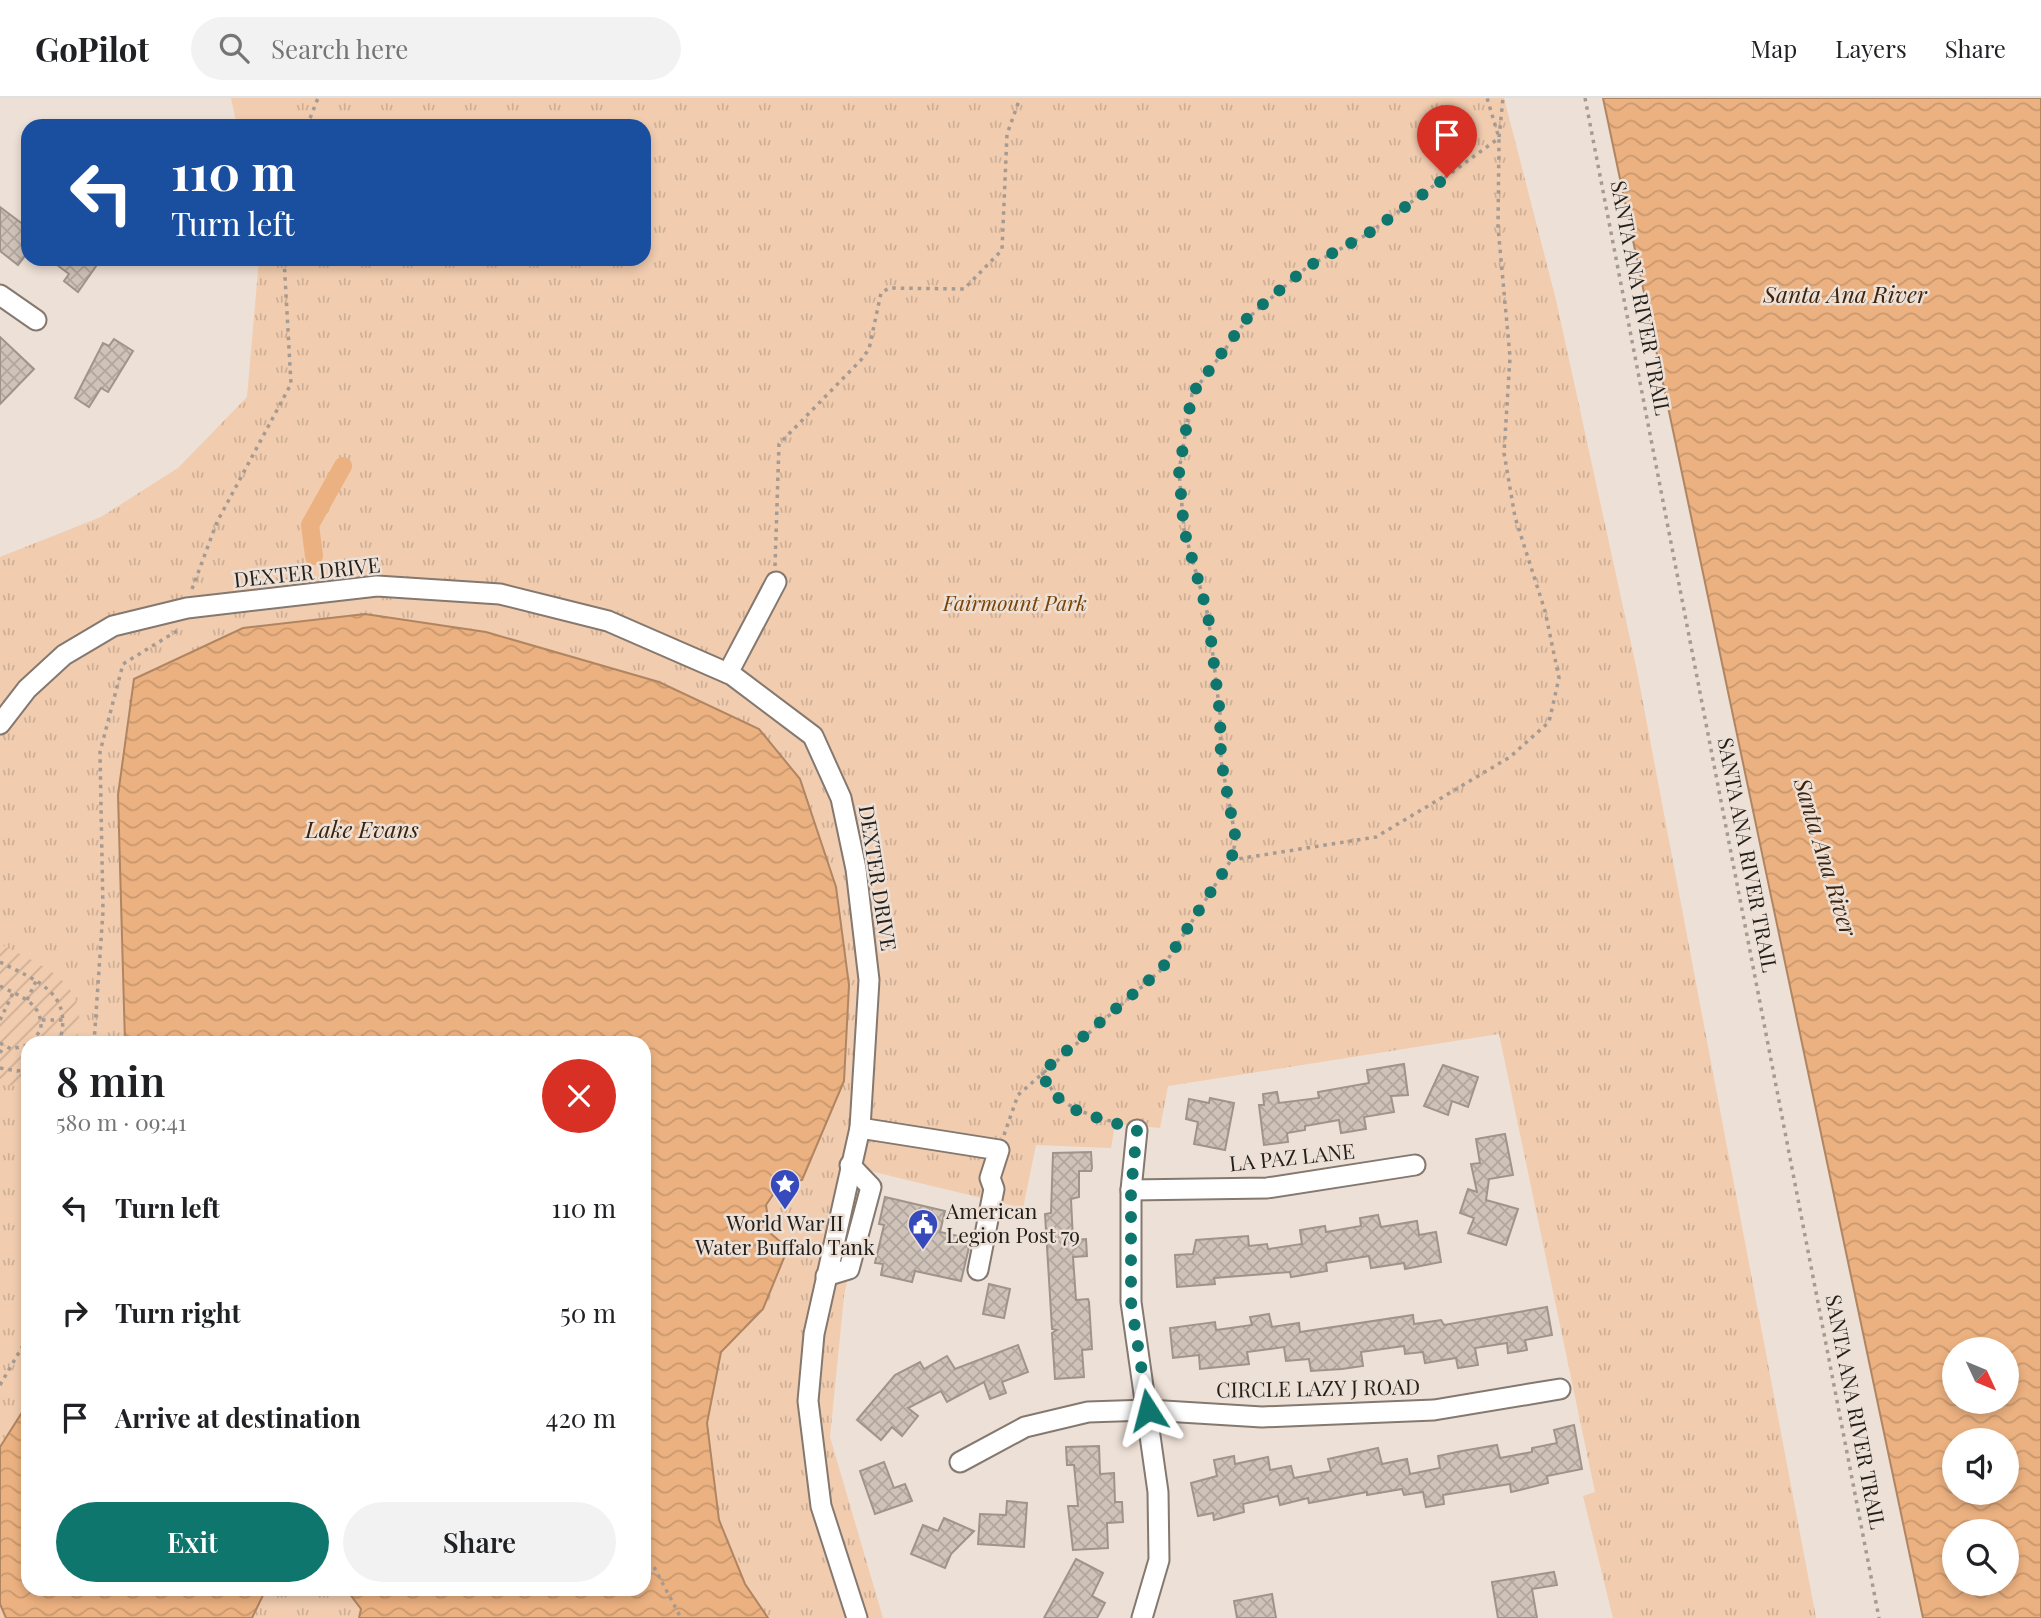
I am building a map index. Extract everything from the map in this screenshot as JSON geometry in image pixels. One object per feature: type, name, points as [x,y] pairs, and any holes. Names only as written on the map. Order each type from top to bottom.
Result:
[{"type":"street","points":[[0,295],[36,320]]},
{"type":"street","points":[[728,673],[776,582]]},
{"type":"street","name":"DEXTER DRIVE","points":[[0,724],[27,690],[64,655],[113,626],[377,586],[500,594],[608,621],[728,673],[813,736],[841,798],[856,870],[869,980],[860,1128],[814,1334],[808,1401],[821,1506],[857,1618]]},
{"type":"street","points":[[860,1128],[999,1150],[990,1178],[994,1189],[978,1270]]},
{"type":"street","points":[[1137,1130],[1131,1190],[1131,1302],[1158,1492],[1159,1560],[1142,1618]]},
{"type":"street","name":"LA PAZ LANE","points":[[1131,1190],[1267,1188],[1415,1166]]},
{"type":"street","name":"CIRCLE LAZY J ROAD","points":[[960,1462],[1025,1427],[1088,1412],[1148,1410],[1262,1417],[1434,1410],[1560,1389]]},
{"type":"path","points":[[310,119],[318,98]]},
{"type":"path","points":[[776,582],[779,444],[869,349],[881,293],[889,288],[964,289],[1002,250],[1007,134],[1020,98]]},
{"type":"path","points":[[1487,98],[1499,138]]},
{"type":"path","points":[[1231,860],[1376,837],[1510,757],[1549,722],[1559,678],[1545,611],[1515,517],[1504,453],[1510,357],[1498,228],[1499,138],[1503,98]]},
{"type":"path","name":"SANTA ANA RIVER TRAIL","points":[[1585,98],[1879,1618]]},
{"type":"path","points":[[999,1150],[1018,1095],[1161,970],[1231,860],[1236,840],[1221,760],[1220,714],[1208,615],[1184,530],[1179,471],[1192,394],[1248,317],[1307,267],[1366,235],[1499,138]]},
{"type":"path","points":[[94,1036],[103,911],[100,751],[123,664],[186,617],[218,522],[291,384],[284,266]]},
{"type":"path","points":[[0,962],[36,981],[55,996],[64,1020],[61,1036]]},
{"type":"path","points":[[27,1000],[36,981]]},
{"type":"path","points":[[0,986],[27,1000],[38,1010],[41,1020],[38,1036]]},
{"type":"path","points":[[1,1018],[13,993]]},
{"type":"path","points":[[41,1020],[64,1020]]},
{"type":"path","points":[[0,1053],[2,1044],[21,1048]]},
{"type":"path","points":[[0,1068],[21,1070]]},
{"type":"path","points":[[1042,1072],[1050,1092],[1079,1112],[1137,1130]]},
{"type":"path","points":[[0,1385],[21,1349]]},
{"type":"path","points":[[654,1567],[681,1618]]},
{"type":"green space","points":[[231,98],[376,98],[374,119],[236,119]]},
{"type":"green space","name":"Fairmount Park","points":[[295,98],[1504,98],[1556,300],[1637,671],[1816,1618],[1613,1618],[1583,1496],[1595,1492],[1499,1034],[1168,1086],[1160,1128],[1115,1124],[1111,1148],[1036,1145],[1023,1208],[870,1171],[844,1296],[830,1437],[883,1618],[0,1618],[0,557],[101,517],[178,468],[247,397],[258,266],[651,266],[651,119],[287,119]]},
{"type":"green space","points":[[0,944],[48,969],[61,979],[71,991],[77,1005],[79,1022],[77,1036],[21,1036],[21,1086],[0,1085]]},
{"type":"water","name":"Santa Ana River","points":[[1603,98],[2041,98],[2041,1618],[1923,1618]]},
{"type":"water","name":"Lake Evans","points":[[365,614],[486,632],[659,682],[759,729],[800,779],[836,887],[849,985],[844,1081],[802,1180],[781,1183],[766,1205],[770,1233],[788,1248],[763,1309],[721,1352],[707,1423],[719,1520],[745,1584],[768,1618],[359,1618],[361,1609],[351,1596],[651,1596],[651,1036],[125,1036],[118,795],[134,679],[243,628]]},
{"type":"water","points":[[21,1414],[21,1596],[263,1596],[252,1618],[6,1618],[0,1604],[0,1447]]},
{"type":"building","points":[[0,207],[21,223],[21,261],[18,265],[0,251]]},
{"type":"building","points":[[58,266],[96,266],[78,292],[64,281],[69,274]]},
{"type":"building","points":[[0,337],[34,369],[0,404]]},
{"type":"building","points":[[114,339],[133,351],[108,392],[101,388],[89,407],[75,398],[103,343],[109,346]]},
{"type":"building","points":[[1404,1064],[1408,1095],[1391,1096],[1394,1112],[1364,1117],[1366,1129],[1341,1133],[1339,1120],[1305,1126],[1305,1130],[1287,1133],[1288,1142],[1264,1145],[1259,1105],[1264,1105],[1263,1094],[1277,1092],[1279,1103],[1319,1098],[1318,1092],[1369,1083],[1367,1070]]},
{"type":"building","points":[[1443,1065],[1478,1077],[1468,1107],[1452,1101],[1448,1115],[1424,1106]]},
{"type":"building","points":[[1210,1098],[1234,1103],[1225,1150],[1194,1144],[1198,1122],[1186,1119],[1189,1099],[1209,1103]]},
{"type":"building","points":[[1505,1134],[1513,1175],[1489,1179],[1486,1200],[1518,1209],[1506,1245],[1468,1233],[1474,1218],[1460,1213],[1468,1189],[1477,1192],[1471,1164],[1480,1163],[1476,1139]]},
{"type":"building","points":[[1091,1152],[1091,1171],[1079,1171],[1079,1197],[1071,1199],[1073,1240],[1086,1239],[1087,1256],[1073,1257],[1076,1300],[1088,1299],[1089,1302],[1092,1349],[1082,1350],[1084,1377],[1055,1379],[1052,1333],[1057,1330],[1052,1329],[1045,1214],[1051,1213],[1053,1153]]},
{"type":"building","name":"American Legion Post 79","points":[[885,1197],[945,1211],[940,1232],[971,1239],[961,1281],[915,1271],[912,1282],[881,1275],[883,1264],[875,1263],[884,1225],[879,1224]]},
{"type":"building","points":[[1378,1215],[1381,1227],[1417,1221],[1419,1235],[1436,1232],[1441,1262],[1405,1269],[1404,1263],[1371,1268],[1369,1256],[1326,1263],[1327,1271],[1291,1277],[1290,1272],[1214,1278],[1215,1284],[1177,1287],[1175,1255],[1193,1254],[1196,1240],[1248,1236],[1249,1246],[1267,1244],[1268,1249],[1302,1244],[1300,1230],[1325,1226],[1326,1232],[1361,1226],[1360,1218]]},
{"type":"building","points":[[989,1284],[1010,1289],[1004,1318],[983,1314]]},
{"type":"building","points":[[1547,1307],[1552,1335],[1525,1340],[1527,1350],[1508,1353],[1507,1343],[1475,1348],[1478,1365],[1458,1368],[1456,1358],[1425,1363],[1423,1352],[1405,1354],[1404,1346],[1361,1352],[1363,1366],[1342,1369],[1311,1371],[1309,1359],[1286,1361],[1284,1347],[1247,1352],[1249,1364],[1200,1369],[1199,1355],[1173,1358],[1170,1328],[1215,1322],[1216,1330],[1252,1325],[1250,1317],[1269,1314],[1272,1327],[1299,1323],[1300,1332],[1413,1315],[1414,1324],[1441,1320],[1444,1325]]},
{"type":"building","points":[[1018,1345],[1028,1372],[1002,1382],[1006,1393],[990,1399],[984,1382],[947,1402],[941,1391],[908,1408],[918,1416],[902,1436],[892,1427],[881,1440],[857,1420],[895,1375],[920,1362],[924,1369],[947,1356],[955,1369]]},
{"type":"building","points":[[1574,1425],[1582,1469],[1547,1476],[1548,1483],[1511,1492],[1510,1484],[1443,1495],[1444,1504],[1426,1507],[1423,1492],[1404,1495],[1402,1489],[1367,1495],[1367,1492],[1309,1503],[1308,1498],[1280,1505],[1278,1496],[1243,1504],[1244,1512],[1214,1520],[1213,1513],[1198,1516],[1191,1483],[1217,1476],[1214,1460],[1234,1456],[1235,1464],[1268,1457],[1270,1470],[1291,1466],[1294,1478],[1331,1471],[1328,1459],[1378,1448],[1382,1464],[1407,1459],[1410,1474],[1440,1468],[1438,1456],[1462,1451],[1497,1445],[1500,1458],[1532,1452],[1532,1448],[1557,1443],[1554,1430]]},
{"type":"building","points":[[1099,1446],[1100,1474],[1114,1473],[1115,1502],[1122,1502],[1123,1522],[1107,1523],[1108,1548],[1073,1550],[1068,1506],[1078,1506],[1074,1465],[1067,1465],[1066,1447]]},
{"type":"building","points":[[884,1462],[894,1488],[905,1484],[912,1501],[875,1514],[860,1471]]},
{"type":"building","points":[[1007,1501],[1027,1503],[1024,1547],[978,1544],[980,1514],[1006,1515]]},
{"type":"building","points":[[944,1518],[974,1531],[951,1554],[945,1568],[911,1554],[923,1525],[938,1531]]},
{"type":"building","points":[[1076,1559],[1103,1573],[1092,1596],[1105,1603],[1097,1618],[1044,1618]]},
{"type":"building","points":[[1554,1572],[1557,1585],[1532,1589],[1537,1618],[1498,1618],[1492,1582]]},
{"type":"building","points":[[1272,1594],[1276,1618],[1237,1618],[1234,1601]]},
{"type":"waterway","points":[[314,556],[310,525],[343,466]]},
{"type":"place","name":"World War II Water Buffalo Tank","points":[[785,1211]]},
{"type":"place","name":"American Legion Post 79","points":[[923,1251]]},
{"type":"route","points":[[1148,1410],[1131,1302],[1131,1190],[1137,1130],[1079,1112],[1050,1092],[1042,1072],[1161,970],[1231,860],[1236,840],[1221,760],[1220,714],[1208,615],[1184,530],[1179,471],[1192,394],[1248,317],[1307,267],[1366,235],[1447,177]]}]
